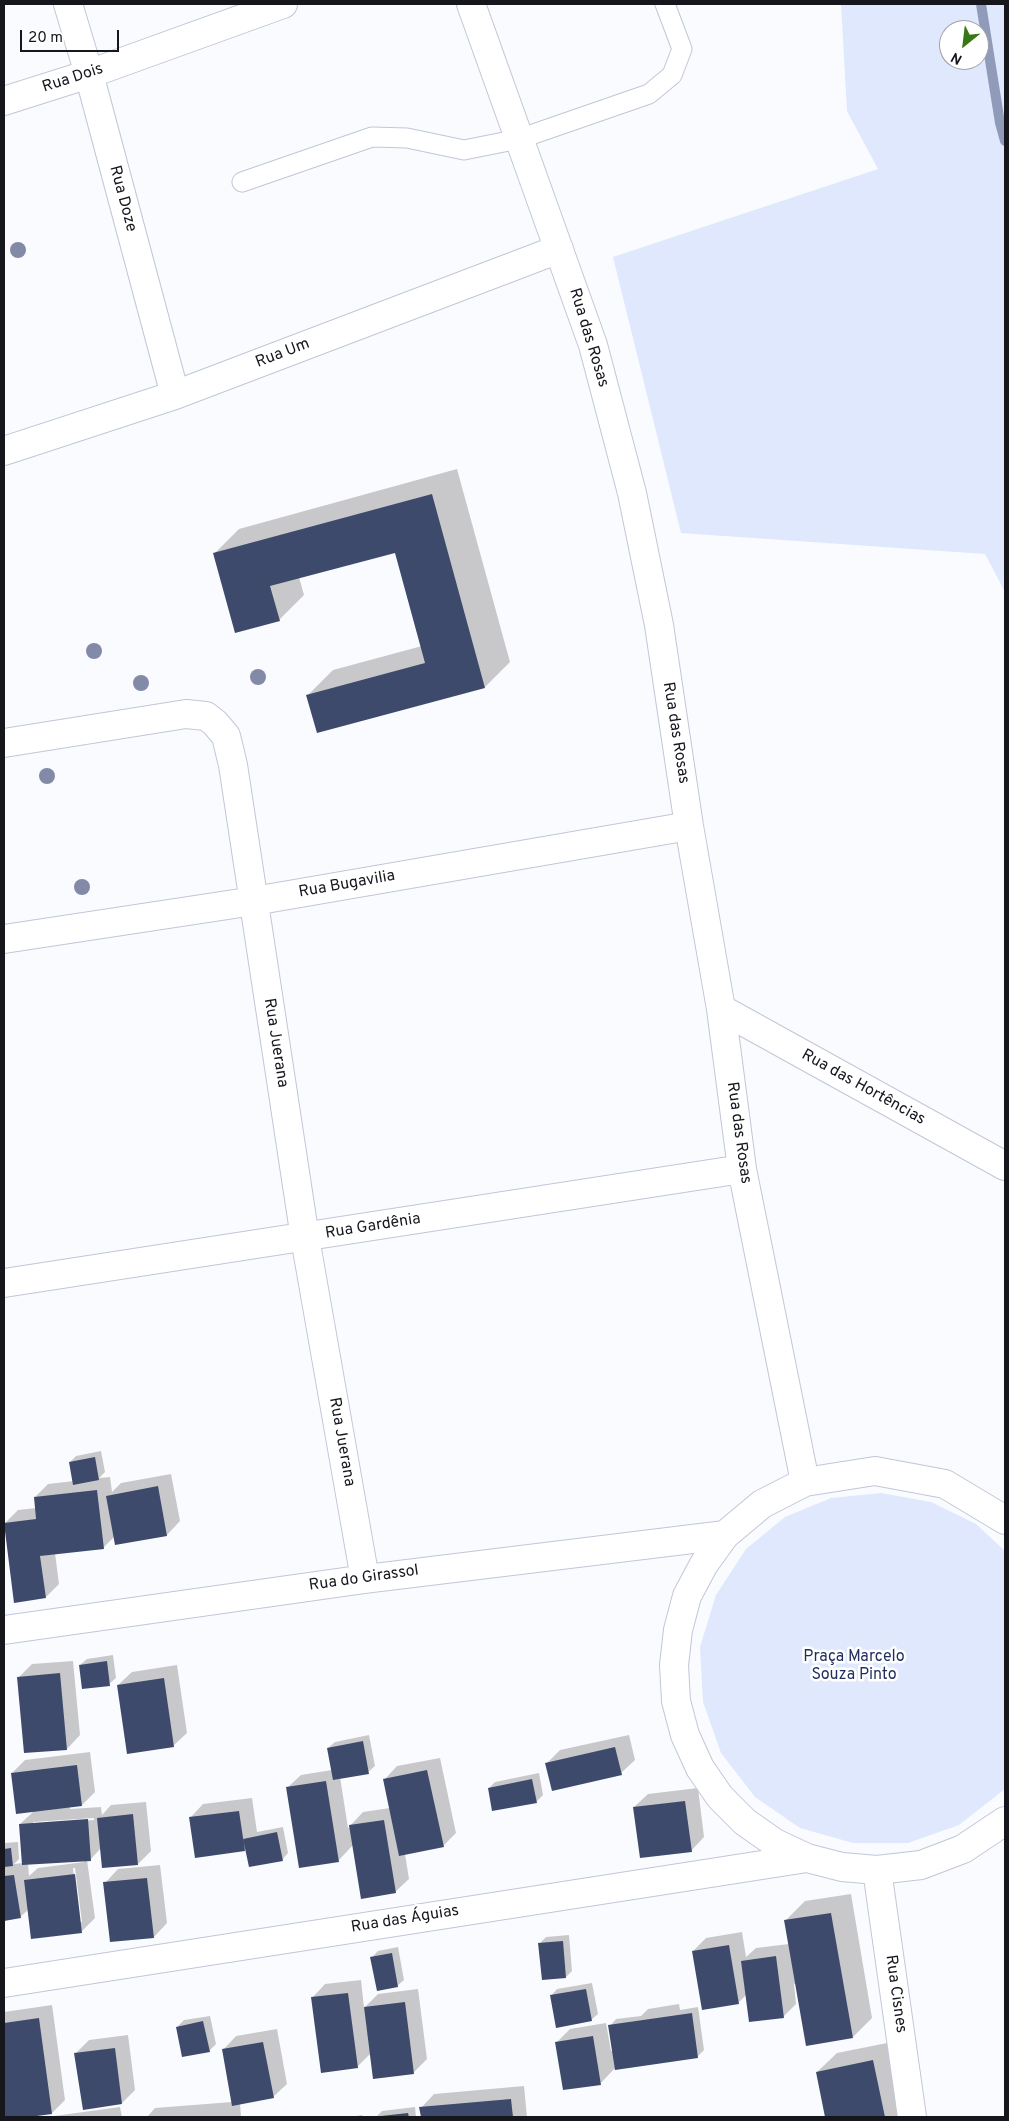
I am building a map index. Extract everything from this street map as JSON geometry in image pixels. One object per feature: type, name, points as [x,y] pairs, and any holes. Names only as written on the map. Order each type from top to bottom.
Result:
[{"type":"street","name":"Rua Doze","points":[[68,4],[89,74],[174,395]]},
{"type":"street","name":"Rua Dois","points":[[4,101],[89,74],[283,4]]},
{"type":"street","name":"Rua das Rosas","points":[[471,4],[593,345],[632,493],[659,625],[689,826],[721,1009],[742,1169],[805,1482]]},
{"type":"street","name":"Rua Um","points":[[4,451],[174,395],[559,249]]},
{"type":"street","name":"Rua Juerana","points":[[4,743],[186,714],[206,716],[226,736],[233,765],[305,1238],[365,1579]]},
{"type":"street","name":"Rua Bugavilia","points":[[4,939],[254,901],[689,826]]},
{"type":"street","name":"Rua das Hortências","points":[[721,1009],[1005,1166]]},
{"type":"street","name":"Rua Gardênia","points":[[4,1283],[742,1169]]},
{"type":"street","points":[[1005,1520],[945,1484],[875,1471],[805,1482],[762,1504],[725,1535],[704,1564],[687,1596],[678,1630],[674,1665],[676,1700],[685,1735],[700,1768],[720,1797],[745,1822],[775,1843],[807,1858],[842,1867],[877,1870],[921,1864],[963,1849],[1005,1820]]},
{"type":"street","name":"Rua do Girassol","points":[[4,1630],[365,1579],[725,1535]]},
{"type":"street","name":"Rua das Águias","points":[[4,1983],[807,1858]]},
{"type":"street","name":"Rua Cisnes","points":[[877,1870],[912,2117]]},
{"type":"lane","points":[[242,182],[372,137],[407,138],[464,150],[519,139],[649,94],[672,75],[682,49],[665,4]]},
{"type":"green space","points":[[841,4],[1005,4],[1005,592],[985,554],[681,533],[613,257],[878,169],[847,111]]},
{"type":"green space","name":"Praça Marcelo Souza Pinto","points":[[881,1493],[931,1502],[976,1524],[1005,1551],[1005,1789],[959,1825],[908,1843],[853,1843],[800,1828],[755,1797],[721,1753],[703,1702],[700,1647],[716,1595],[746,1549],[785,1517],[831,1498]]},
{"type":"building","points":[[432,494],[485,688],[317,733],[306,695],[425,663],[395,553],[270,586],[280,621],[235,633],[213,553]]},
{"type":"building","points":[[95,1457],[99,1480],[73,1485],[69,1462]]},
{"type":"building","points":[[158,1486],[167,1536],[115,1545],[106,1496]]},
{"type":"building","points":[[97,1490],[104,1549],[40,1556],[46,1598],[14,1603],[4,1523],[36,1519],[34,1497]]},
{"type":"building","points":[[107,1661],[110,1686],[82,1689],[79,1665]]},
{"type":"building","points":[[60,1673],[67,1750],[24,1753],[17,1677]]},
{"type":"building","points":[[164,1678],[174,1747],[127,1754],[117,1685]]},
{"type":"building","points":[[363,1741],[369,1774],[333,1780],[327,1748]]},
{"type":"building","points":[[615,1747],[622,1775],[552,1791],[545,1763]]},
{"type":"building","points":[[77,1765],[82,1806],[16,1814],[11,1773]]},
{"type":"building","points":[[427,1770],[444,1847],[399,1856],[383,1779]]},
{"type":"building","points":[[532,1779],[537,1803],[492,1811],[488,1788]]},
{"type":"building","points":[[326,1781],[339,1862],[299,1868],[286,1787]]},
{"type":"building","points":[[685,1801],[692,1852],[640,1858],[633,1807]]},
{"type":"building","points":[[239,1811],[245,1851],[195,1858],[189,1817]]},
{"type":"building","points":[[133,1814],[138,1865],[102,1868],[97,1818]]},
{"type":"building","points":[[88,1819],[91,1861],[22,1865],[19,1824]]},
{"type":"building","points":[[384,1820],[396,1893],[361,1899],[349,1825]]},
{"type":"building","points":[[277,1832],[283,1861],[249,1867],[243,1839]]},
{"type":"building","points":[[11,1848],[13,1866],[4,1867],[4,1849]]},
{"type":"building","points":[[75,1874],[82,1933],[31,1939],[24,1880]]},
{"type":"building","points":[[14,1875],[21,1918],[4,1921],[4,1876]]},
{"type":"building","points":[[147,1878],[154,1938],[110,1942],[103,1882]]},
{"type":"building","points":[[831,1913],[853,2038],[806,2046],[784,1920]]},
{"type":"building","points":[[563,1941],[566,1978],[542,1980],[538,1943]]},
{"type":"building","points":[[729,1945],[739,2004],[702,2010],[692,1951]]},
{"type":"building","points":[[392,1953],[398,1987],[377,1991],[370,1957]]},
{"type":"building","points":[[776,1956],[784,2018],[749,2022],[741,1961]]},
{"type":"building","points":[[586,1989],[592,2021],[556,2028],[550,1995]]},
{"type":"building","points":[[348,1993],[358,2068],[321,2073],[311,1997]]},
{"type":"building","points":[[405,2002],[414,2074],[373,2079],[364,2007]]},
{"type":"building","points":[[692,2013],[698,2058],[615,2070],[608,2025]]},
{"type":"building","points":[[39,2018],[52,2114],[29,2117],[4,2117],[4,2023]]},
{"type":"building","points":[[203,2021],[210,2052],[182,2057],[176,2027]]},
{"type":"building","points":[[593,2036],[601,2085],[563,2090],[555,2042]]},
{"type":"building","points":[[263,2042],[274,2098],[232,2106],[222,2049]]},
{"type":"building","points":[[115,2048],[122,2104],[83,2110],[74,2053]]},
{"type":"building","points":[[873,2060],[885,2117],[825,2117],[816,2072]]},
{"type":"building","points":[[511,2099],[513,2117],[421,2117],[419,2107]]},
{"type":"building","points":[[408,2113],[409,2117],[381,2117],[381,2116]]},
{"type":"waterway","points":[[981,4],[1000,123],[1005,141]]}]
